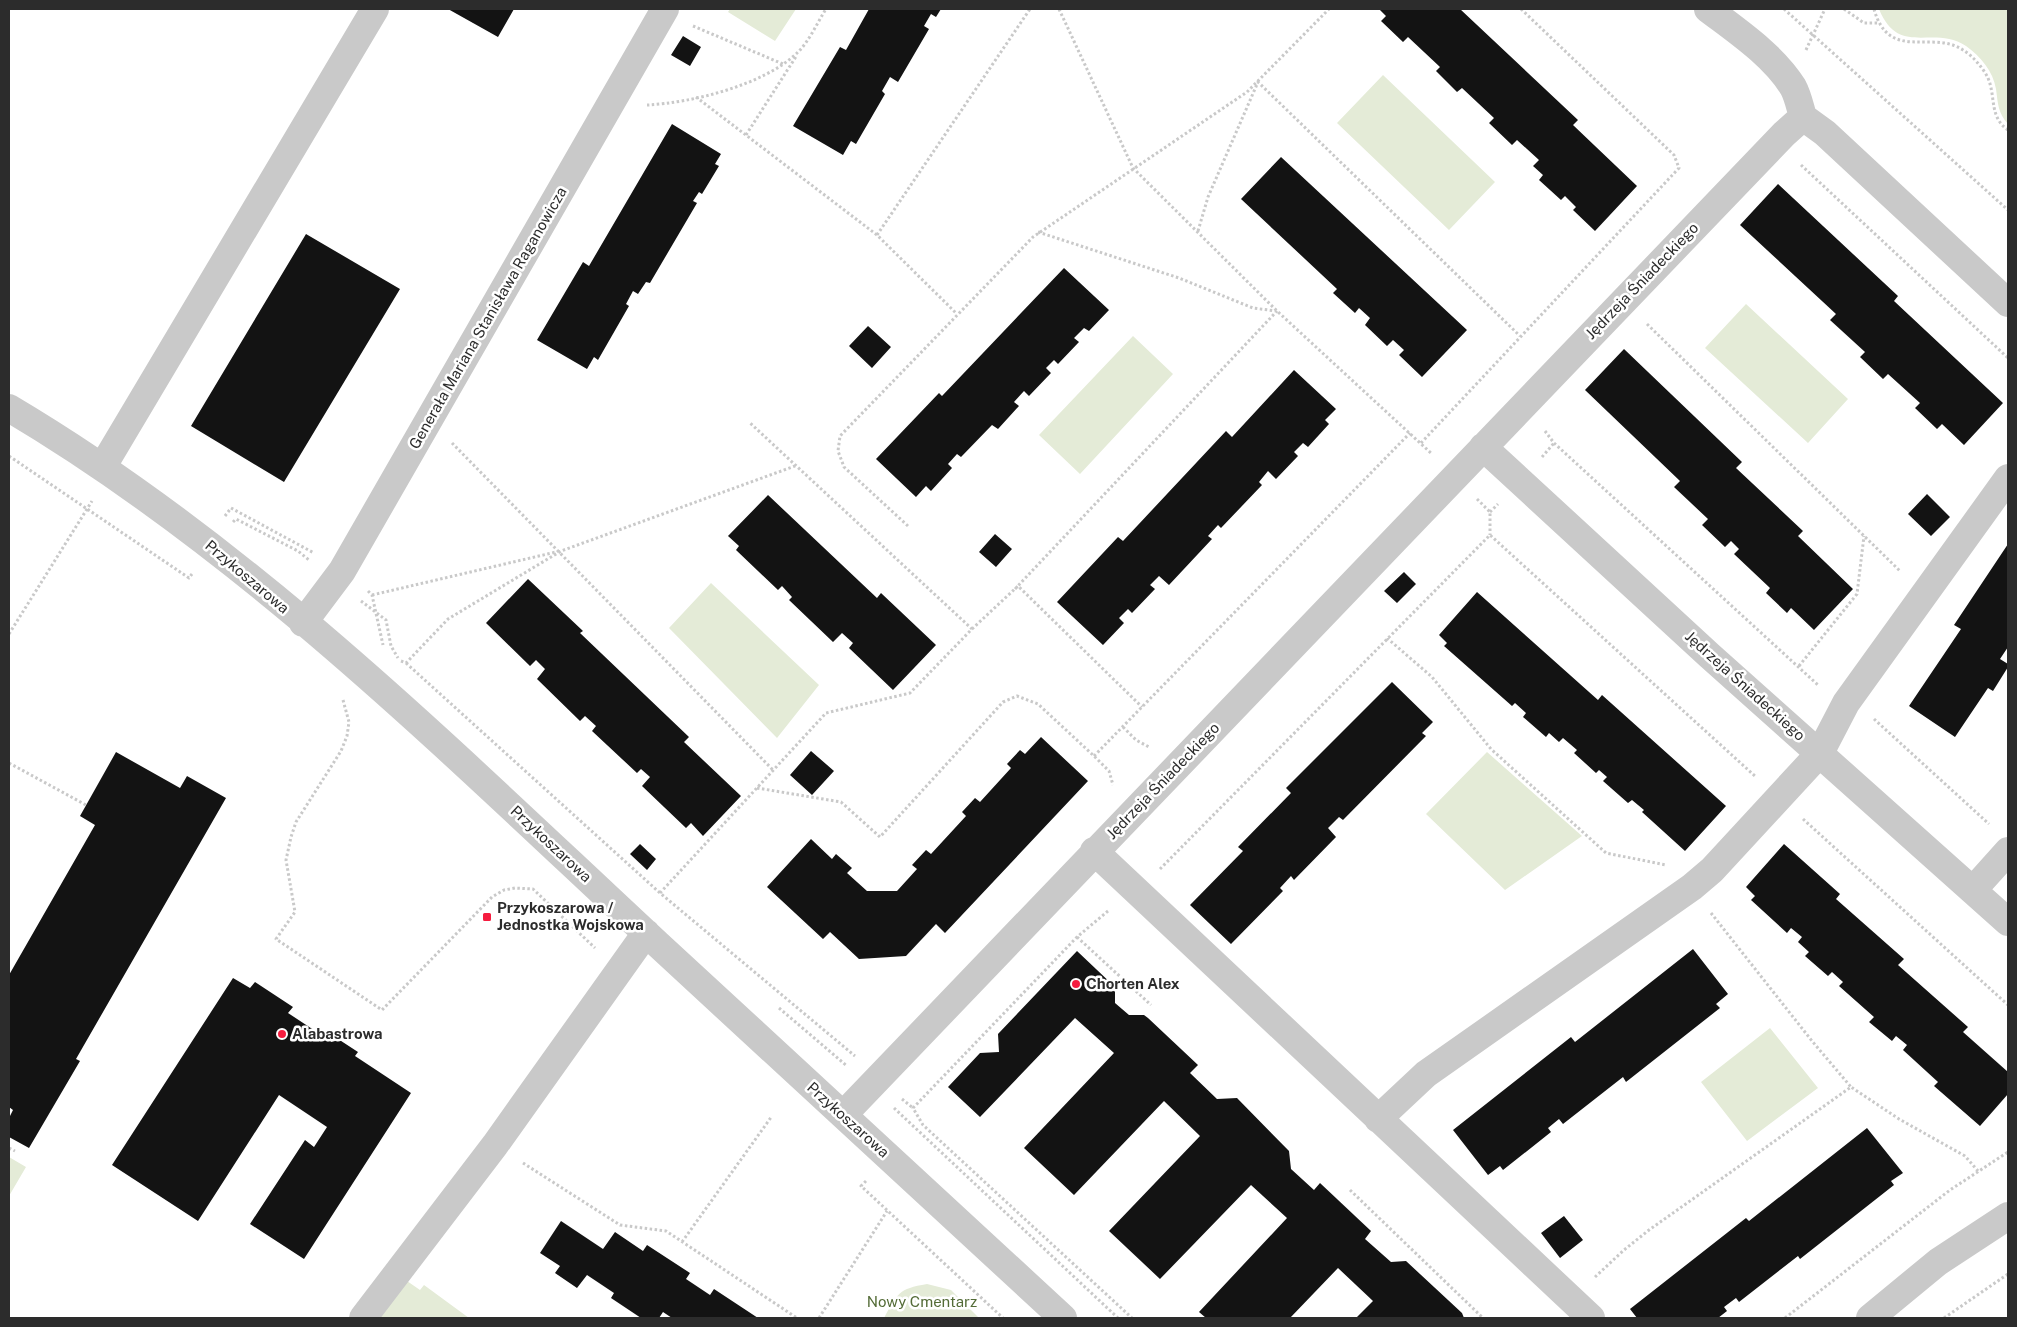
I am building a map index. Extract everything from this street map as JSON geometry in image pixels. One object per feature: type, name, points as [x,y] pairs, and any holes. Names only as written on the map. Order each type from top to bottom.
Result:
[{"type":"street","points":[[103,466],[375,9]]},
{"type":"street","points":[[1708,9],[1759,50],[1778,69],[1793,88],[1803,117],[1832,140],[2008,303]]},
{"type":"street","name":"Generała Mariana Stanisława Raganowicza","points":[[303,623],[342,571],[675,15]]},
{"type":"street","name":"Jędrzeja Śniadeckiego","points":[[843,1115],[1094,851],[1803,117]]},
{"type":"street","name":"Przykoszarowa","points":[[9,408],[103,466],[205,542],[370,677],[1063,1318]]},
{"type":"street","name":"Jędrzeja Śniadeckiego","points":[[1483,447],[2008,922]]},
{"type":"street","points":[[1378,1119],[1426,1074],[1692,887],[1712,870],[1820,753],[1846,704],[2008,478]]},
{"type":"street","points":[[1094,851],[1133,890],[1591,1318]]},
{"type":"street","points":[[1973,890],[2008,851]]},
{"type":"street","points":[[363,1318],[495,1145],[646,933]]},
{"type":"street","points":[[1870,1318],[1938,1262],[2008,1216]]},
{"type":"path","points":[[746,135],[826,9]]},
{"type":"path","points":[[877,235],[1030,9]]},
{"type":"path","points":[[913,1108],[1077,938],[1156,873],[1490,535],[1490,512],[1421,443],[1277,311],[1133,168],[1059,9]]},
{"type":"path","points":[[908,526],[844,467],[840,460],[838,444],[847,428],[1038,232],[1247,92],[1329,9]]},
{"type":"path","points":[[1421,443],[1679,168],[1674,155],[1521,9]]},
{"type":"path","points":[[1784,9],[2008,210]]},
{"type":"path","points":[[1844,9],[1864,23],[1879,23]]},
{"type":"path","points":[[1874,9],[1879,23],[1897,39],[1911,43],[1945,43],[1962,49],[1974,60],[1988,78],[1996,117],[2008,130]]},
{"type":"path","points":[[675,15],[783,64]]},
{"type":"path","points":[[640,105],[664,104],[742,84],[783,64],[799,52]]},
{"type":"path","points":[[1198,232],[1208,197],[1258,82]]},
{"type":"path","points":[[1258,82],[1520,336]]},
{"type":"path","points":[[696,97],[877,235],[957,314]]},
{"type":"path","points":[[1798,162],[2008,358]]},
{"type":"path","points":[[1038,232],[1161,272],[1253,308],[1277,311]]},
{"type":"path","points":[[1015,590],[1277,311]]},
{"type":"path","points":[[1646,324],[1925,594]]},
{"type":"path","points":[[749,422],[972,630]]},
{"type":"path","points":[[1544,425],[1546,433],[1554,443],[1829,695],[1846,704],[1864,710],[1994,828]]},
{"type":"path","points":[[1094,756],[1410,433]]},
{"type":"path","points":[[448,439],[561,551],[774,770]]},
{"type":"path","points":[[372,595],[561,551],[795,466]]},
{"type":"path","points":[[9,634],[92,499],[99,504]]},
{"type":"path","points":[[194,572],[186,566],[231,508],[300,543],[342,571],[372,595],[384,650]]},
{"type":"path","points":[[1490,535],[2008,1005]]},
{"type":"path","points":[[1799,666],[1857,594],[1864,535]]},
{"type":"path","points":[[406,663],[448,619],[561,551]]},
{"type":"path","points":[[660,893],[826,713],[910,693],[1018,586],[1142,707]]},
{"type":"path","points":[[1387,638],[1432,677],[1490,749],[1606,853],[1678,867],[1812,1041],[1851,1087],[1899,1119],[1965,1156],[1978,1171]]},
{"type":"path","points":[[391,657],[406,663],[660,893],[913,1108],[923,1125],[1132,1318]]},
{"type":"path","points":[[341,695],[349,722],[347,736],[341,751],[296,822],[286,860],[295,912],[276,939],[382,1010],[492,897],[504,890],[515,888],[533,889],[619,971]]},
{"type":"path","points":[[757,788],[841,802],[880,837],[1003,702],[1017,696],[1038,704],[1094,756],[1112,777],[1111,795]]},
{"type":"path","points":[[1122,727],[1140,744],[1155,748]]},
{"type":"path","points":[[9,763],[86,805]]},
{"type":"path","points":[[1077,938],[1151,1005]]},
{"type":"path","points":[[1592,1280],[1649,1230],[1851,1087]]},
{"type":"path","points":[[682,1242],[772,1116]]},
{"type":"path","points":[[495,1145],[620,1225],[666,1231],[797,1318]]},
{"type":"path","points":[[9,1148],[15,1152]]},
{"type":"path","points":[[1785,1318],[1944,1195],[2008,1152]]},
{"type":"path","points":[[860,1186],[1003,1318]]},
{"type":"path","points":[[1350,1190],[1483,1318]]},
{"type":"path","points":[[819,1318],[887,1211]]},
{"type":"path","points":[[1944,1318],[2008,1274]]},
{"type":"green space","points":[[730,9],[796,9],[775,41],[728,12]]},
{"type":"green space","points":[[1879,9],[2008,9],[2008,124],[2000,112],[1992,76],[1986,65],[1977,55],[1966,46],[1954,40],[1918,38],[1896,32],[1887,24]]},
{"type":"green space","points":[[1383,75],[1495,182],[1449,230],[1337,123]]},
{"type":"green space","points":[[1746,304],[1848,399],[1808,443],[1705,348]]},
{"type":"green space","points":[[1133,336],[1173,374],[1080,474],[1039,435]]},
{"type":"green space","points":[[711,583],[819,685],[777,738],[669,628]]},
{"type":"green space","points":[[1487,752],[1582,836],[1505,890],[1426,814]]},
{"type":"green space","points":[[1770,1028],[1818,1088],[1747,1141],[1701,1082]]},
{"type":"green space","points":[[9,1157],[26,1167],[9,1196]]},
{"type":"green space","points":[[407,1281],[420,1290],[424,1285],[469,1318],[380,1318]]},
{"type":"green space","name":"Nowy Cmentarz","points":[[927,1284],[951,1290],[979,1318],[884,1318],[896,1298],[904,1290]]},
{"type":"building","points":[[448,9],[514,9],[498,37]]},
{"type":"building","points":[[869,9],[941,9],[936,17],[931,14],[924,26],[929,29],[898,82],[890,77],[882,91],[885,94],[856,144],[851,141],[843,155],[793,126],[840,47],[846,50]]},
{"type":"building","points":[[1379,9],[1460,9],[1578,120],[1573,125],[1637,186],[1595,231],[1573,210],[1576,207],[1565,196],[1561,200],[1539,180],[1543,175],[1533,166],[1539,160],[1517,140],[1512,145],[1489,123],[1494,118],[1462,88],[1457,92],[1436,71],[1440,67],[1408,37],[1403,42],[1381,21],[1386,16]]},
{"type":"building","points":[[683,36],[701,47],[690,66],[671,55]]},
{"type":"building","points":[[672,124],[721,154],[715,164],[719,166],[702,194],[699,192],[693,201],[697,203],[650,283],[646,282],[638,294],[633,291],[626,304],[629,306],[598,360],[594,357],[587,369],[537,340],[583,262],[589,266]]},
{"type":"building","points":[[1281,157],[1467,330],[1422,377],[1399,355],[1404,350],[1393,340],[1387,346],[1365,325],[1370,318],[1359,308],[1355,313],[1333,293],[1337,289],[1241,199]]},
{"type":"building","points":[[1778,184],[1898,296],[1894,301],[2003,403],[1964,445],[1942,424],[1937,429],[1915,408],[1920,403],[1888,374],[1883,379],[1860,357],[1865,352],[1830,320],[1836,314],[1740,225]]},
{"type":"building","points":[[306,234],[400,289],[284,482],[191,426]]},
{"type":"building","points":[[1064,268],[1109,310],[1089,331],[1084,328],[1074,338],[1079,342],[1058,364],[1054,360],[1046,368],[1051,373],[1029,396],[1024,391],[1014,402],[1019,406],[998,429],[992,425],[961,457],[957,454],[948,464],[952,468],[931,491],[926,486],[916,497],[876,459],[939,393],[942,396]]},
{"type":"building","points":[[868,326],[891,347],[872,368],[849,346]]},
{"type":"building","points":[[1624,349],[1742,462],[1736,468],[1803,531],[1798,536],[1853,589],[1814,630],[1791,608],[1787,613],[1766,593],[1770,588],[1734,554],[1739,549],[1731,541],[1725,547],[1702,525],[1708,519],[1674,487],[1680,481],[1585,390]]},
{"type":"building","points":[[1294,370],[1336,409],[1325,420],[1329,424],[1308,447],[1303,443],[1294,452],[1298,456],[1276,479],[1268,471],[1259,482],[1262,485],[1221,528],[1218,525],[1208,536],[1212,539],[1169,585],[1159,576],[1150,585],[1155,589],[1132,613],[1128,609],[1119,618],[1124,623],[1103,645],[1057,602],[1118,537],[1123,541],[1226,431],[1232,437]]},
{"type":"building","points":[[1927,494],[1950,517],[1931,536],[1908,514]]},
{"type":"building","points":[[768,495],[877,598],[881,593],[936,645],[893,690],[849,648],[853,643],[842,633],[833,642],[789,600],[792,597],[782,586],[778,590],[736,550],[739,546],[728,536]]},
{"type":"building","points":[[995,534],[1012,549],[996,567],[979,552]]},
{"type":"building","points":[[2008,544],[2008,647],[2000,659],[2008,664],[2008,667],[1993,691],[1988,688],[1955,737],[1909,706],[1961,629],[1954,625]]},
{"type":"building","points":[[1404,572],[1416,584],[1397,603],[1384,591]]},
{"type":"building","points":[[528,579],[583,631],[580,633],[689,737],[684,742],[741,796],[703,836],[691,823],[686,828],[642,786],[650,777],[641,769],[637,773],[592,731],[596,726],[585,716],[580,721],[537,679],[545,669],[536,660],[530,666],[486,623]]},
{"type":"building","points":[[1477,592],[1598,700],[1602,695],[1726,806],[1685,851],[1642,812],[1644,810],[1632,800],[1628,803],[1603,781],[1607,777],[1599,770],[1596,773],[1574,753],[1577,750],[1563,738],[1559,742],[1549,733],[1546,737],[1523,717],[1526,713],[1515,703],[1512,706],[1444,646],[1447,643],[1439,635]]},
{"type":"building","points":[[1392,682],[1433,722],[1422,733],[1426,736],[1343,820],[1339,817],[1328,828],[1336,837],[1294,880],[1291,876],[1280,888],[1283,891],[1231,944],[1190,905],[1243,851],[1238,847],[1291,793],[1286,788]]},
{"type":"building","points":[[1041,737],[1088,781],[945,933],[936,924],[906,956],[859,959],[830,932],[823,939],[767,887],[811,839],[832,859],[836,854],[852,868],[847,873],[867,891],[897,891],[917,869],[912,865],[926,850],[931,854],[966,816],[962,812],[975,798],[980,802],[1011,768],[1007,764],[1020,750],[1025,754]]},
{"type":"building","points":[[811,751],[834,771],[812,795],[790,775]]},
{"type":"building","points":[[116,752],[180,788],[187,776],[226,798],[76,1059],[80,1061],[29,1148],[9,1137],[9,1118],[13,1110],[9,1107],[9,975],[95,825],[80,816]]},
{"type":"building","points":[[640,844],[656,859],[647,870],[630,854]]},
{"type":"building","points":[[1784,844],[1840,894],[1836,899],[1904,959],[1898,965],[1968,1027],[1963,1032],[2008,1072],[2008,1094],[1980,1126],[1934,1086],[1938,1082],[1903,1050],[1907,1045],[1896,1036],[1892,1041],[1869,1022],[1874,1017],[1839,986],[1843,982],[1832,972],[1828,976],[1805,956],[1809,952],[1798,942],[1802,937],[1791,928],[1787,933],[1751,900],[1755,896],[1746,887]]},
{"type":"building","points":[[1693,949],[1728,994],[1716,1004],[1720,1008],[1626,1082],[1623,1077],[1563,1124],[1559,1119],[1548,1128],[1551,1132],[1503,1170],[1500,1166],[1488,1175],[1453,1130],[1571,1037],[1575,1042]]},
{"type":"building","points":[[1077,951],[1115,987],[1115,1003],[1129,1015],[1144,1015],[1198,1065],[1190,1073],[1217,1099],[1237,1098],[1289,1151],[1291,1169],[1314,1190],[1320,1183],[1371,1231],[1365,1239],[1391,1262],[1406,1261],[1462,1313],[1464,1318],[1356,1318],[1373,1301],[1338,1268],[1290,1318],[1206,1318],[1199,1312],[1287,1218],[1251,1185],[1160,1279],[1109,1231],[1200,1136],[1164,1101],[1074,1195],[1024,1148],[1114,1053],[1075,1018],[980,1117],[948,1087],[980,1053],[999,1052],[998,1034]]},
{"type":"building","points":[[233,978],[250,988],[255,982],[293,1007],[288,1013],[332,1042],[335,1037],[358,1052],[355,1056],[411,1093],[304,1259],[250,1224],[305,1140],[314,1147],[327,1127],[279,1095],[198,1221],[112,1165]]},
{"type":"building","points":[[1867,1128],[1903,1173],[1891,1181],[1894,1185],[1800,1259],[1798,1256],[1739,1302],[1736,1298],[1724,1307],[1727,1311],[1718,1318],[1637,1318],[1630,1309],[1746,1218],[1749,1221]]},
{"type":"building","points":[[1564,1216],[1583,1240],[1560,1258],[1541,1233]]},
{"type":"building","points":[[561,1221],[603,1249],[615,1232],[643,1251],[647,1245],[690,1273],[686,1279],[710,1295],[714,1289],[758,1318],[672,1318],[663,1312],[659,1318],[641,1318],[611,1298],[614,1293],[587,1275],[577,1288],[555,1273],[560,1266],[540,1253]]},
{"type":"place","name":"Przykoszarowa / Jednostka Wojskowa","points":[[487,917]]},
{"type":"place","name":"Chorten Alex","points":[[1076,984]]},
{"type":"place","name":"Alabastrowa","points":[[282,1034]]}]
